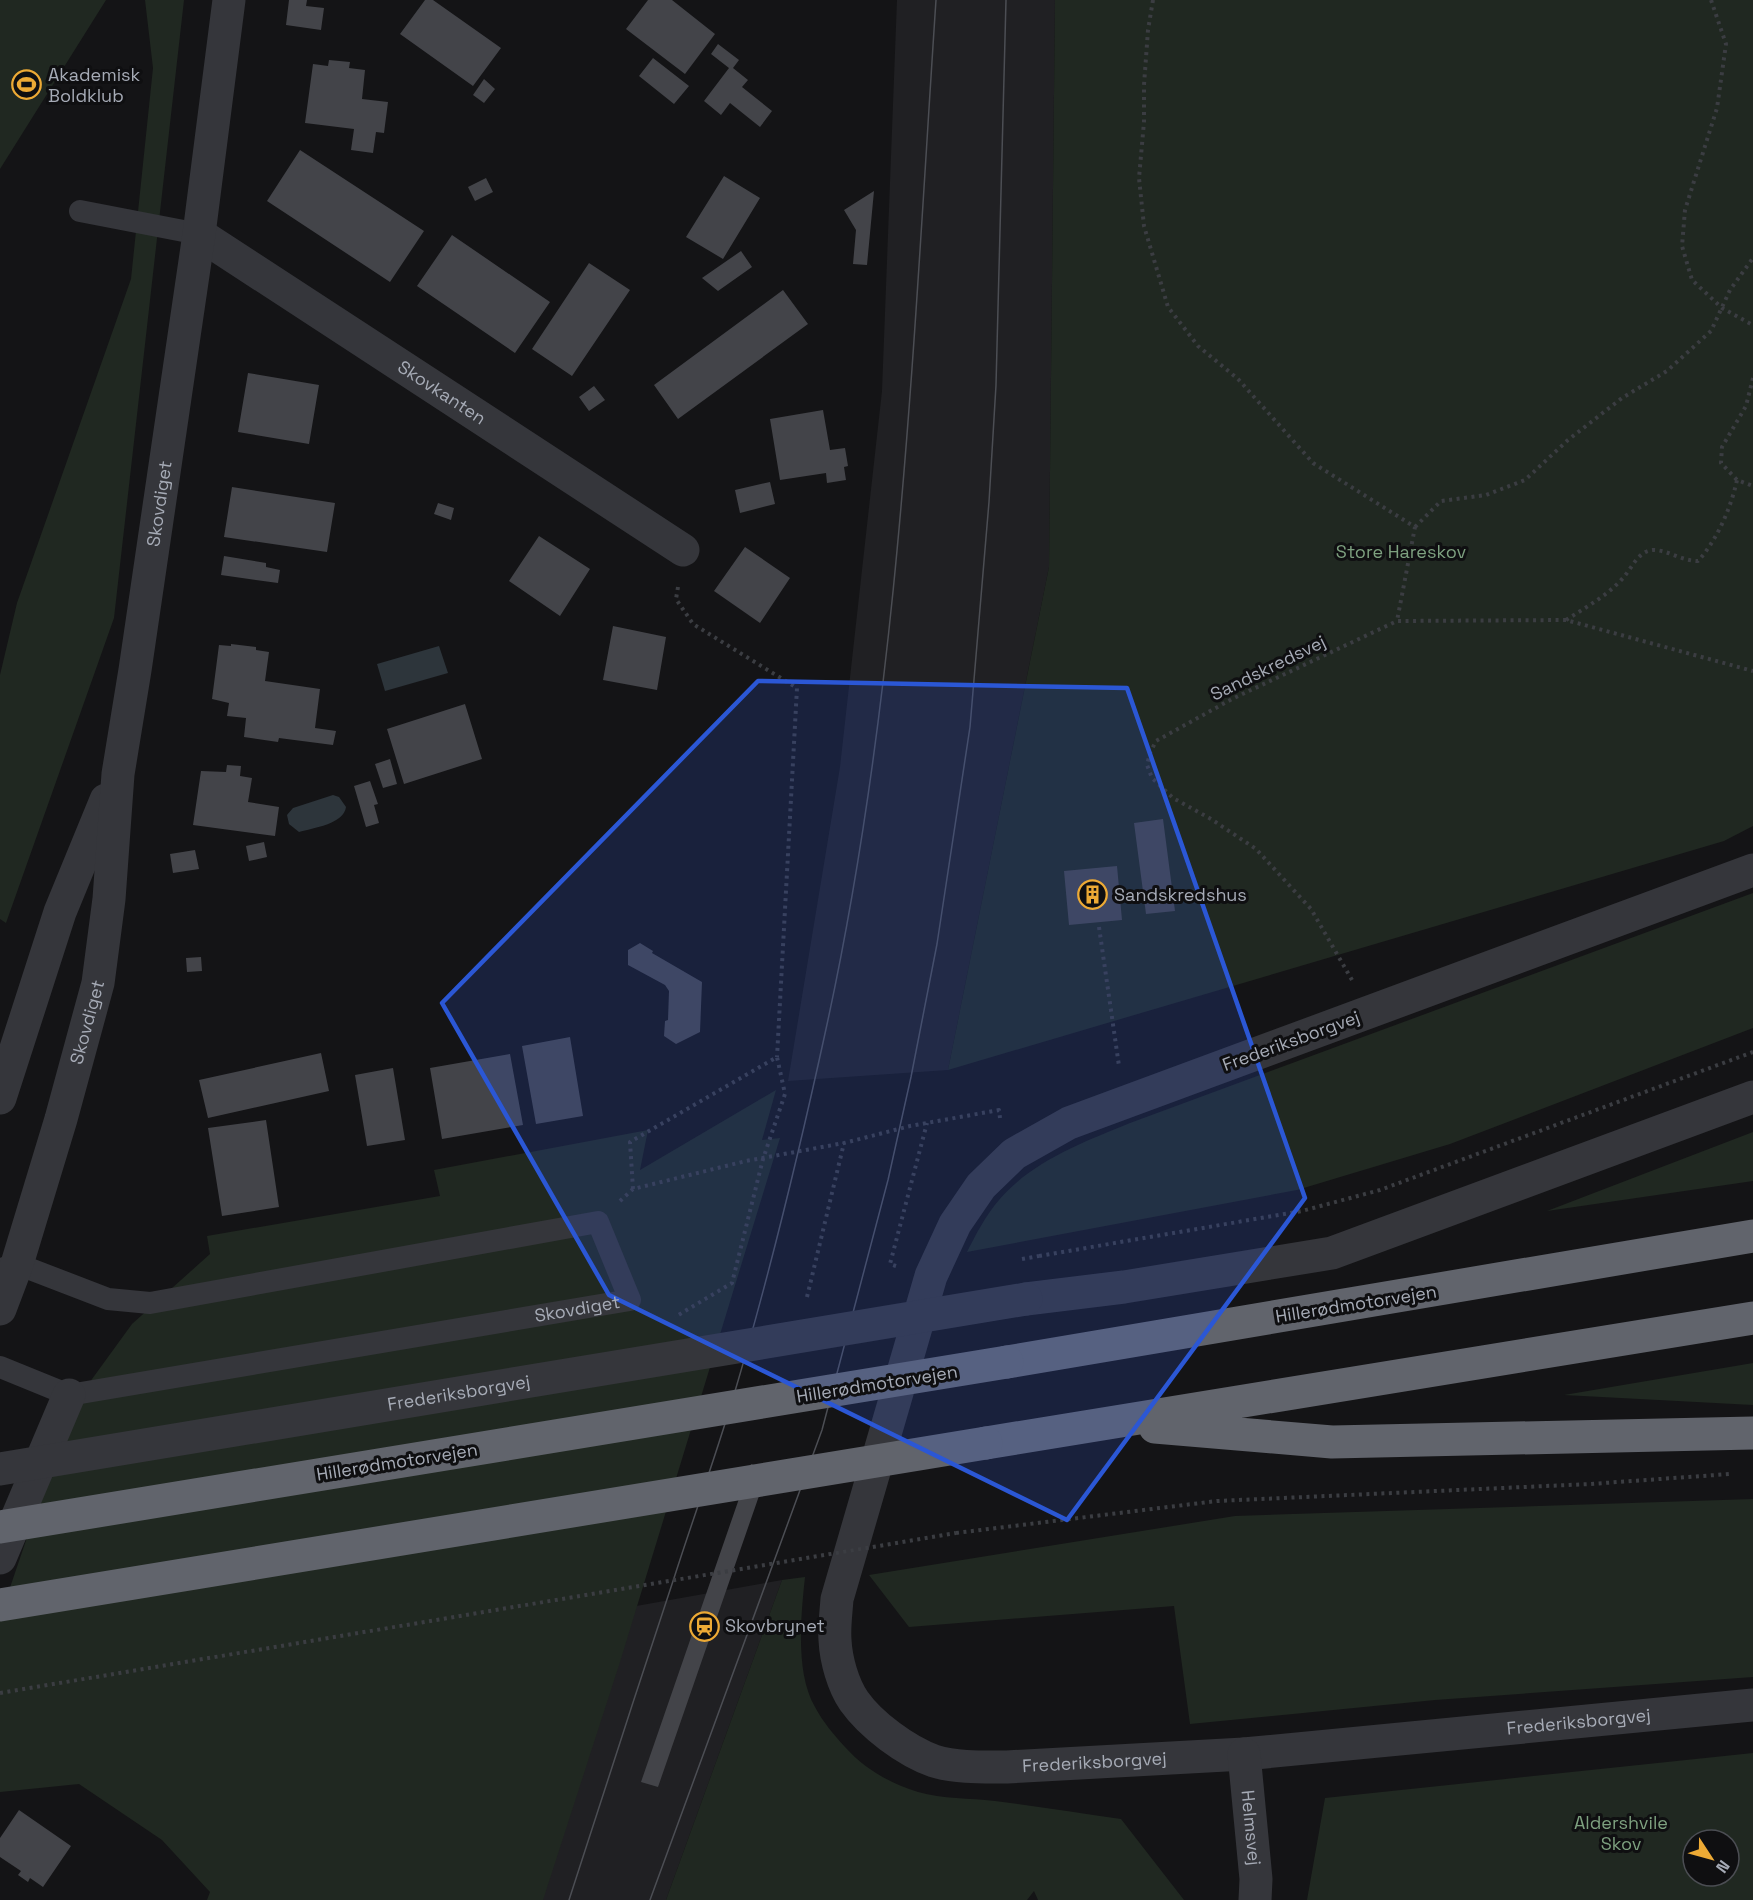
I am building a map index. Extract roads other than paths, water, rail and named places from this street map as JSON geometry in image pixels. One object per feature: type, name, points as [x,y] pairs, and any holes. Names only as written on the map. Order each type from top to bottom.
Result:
[{"type":"highway","name":"Hillerødmotorvejen","points":[[0,1527],[1006,1362],[1753,1236]]},
{"type":"highway","points":[[0,1605],[1753,1318]]},
{"type":"highway","points":[[1102,1423],[1332,1442],[1753,1433]]},
{"type":"street","name":"Skovdiget","points":[[8,1267],[61,1119],[98,983],[109,899],[118,774],[199,234],[229,0]]},
{"type":"street","name":"Skovkanten","points":[[199,234],[683,550]]},
{"type":"street","name":"Skovdiget","points":[[0,1098],[60,912],[118,774]]},
{"type":"street","name":"Frederiksborgvej","points":[[1753,870],[1069,1124],[1014,1154],[981,1186],[955,1224],[931,1276],[837,1599],[835,1641],[841,1672],[853,1700],[875,1725],[904,1745],[934,1761],[970,1766],[1007,1767],[1244,1754],[1753,1705]]},
{"type":"street","name":"Frederiksborgvej","points":[[0,1469],[1026,1299],[1124,1287],[1332,1253],[1753,1097]]},
{"type":"street","points":[[0,1309],[8,1267]]},
{"type":"street","points":[[0,1558],[69,1395]]},
{"type":"street","name":"Helmsvej","points":[[1244,1754],[1256,1879],[1255,1900]]},
{"type":"lane","points":[[80,211],[199,234]]},
{"type":"lane","name":"Skovdiget","points":[[8,1267],[108,1299],[150,1303],[598,1222],[630,1300],[69,1395]]},
{"type":"lane","points":[[0,1367],[69,1395]]},
{"type":"tram line","points":[[569,1900],[719,1443],[746,1352],[805,1122],[851,902],[871,774],[900,517],[911,388],[936,0]]},
{"type":"tram line","points":[[650,1900],[822,1430],[888,1180],[937,944],[970,727],[989,502],[996,385],[1006,0]]},
{"type":"place","name":"Akademisk Boldklub","points":[[27,85]]},
{"type":"place","name":"Sandskredshus","points":[[1093,895]]},
{"type":"place","name":"Skovbrynet","points":[[704,1626]]},
{"type":"park label","name":"Store Hareskov","points":[[1401,552]]},
{"type":"park label","name":"Aldershvile Skov","points":[[1621,1833]]}]
